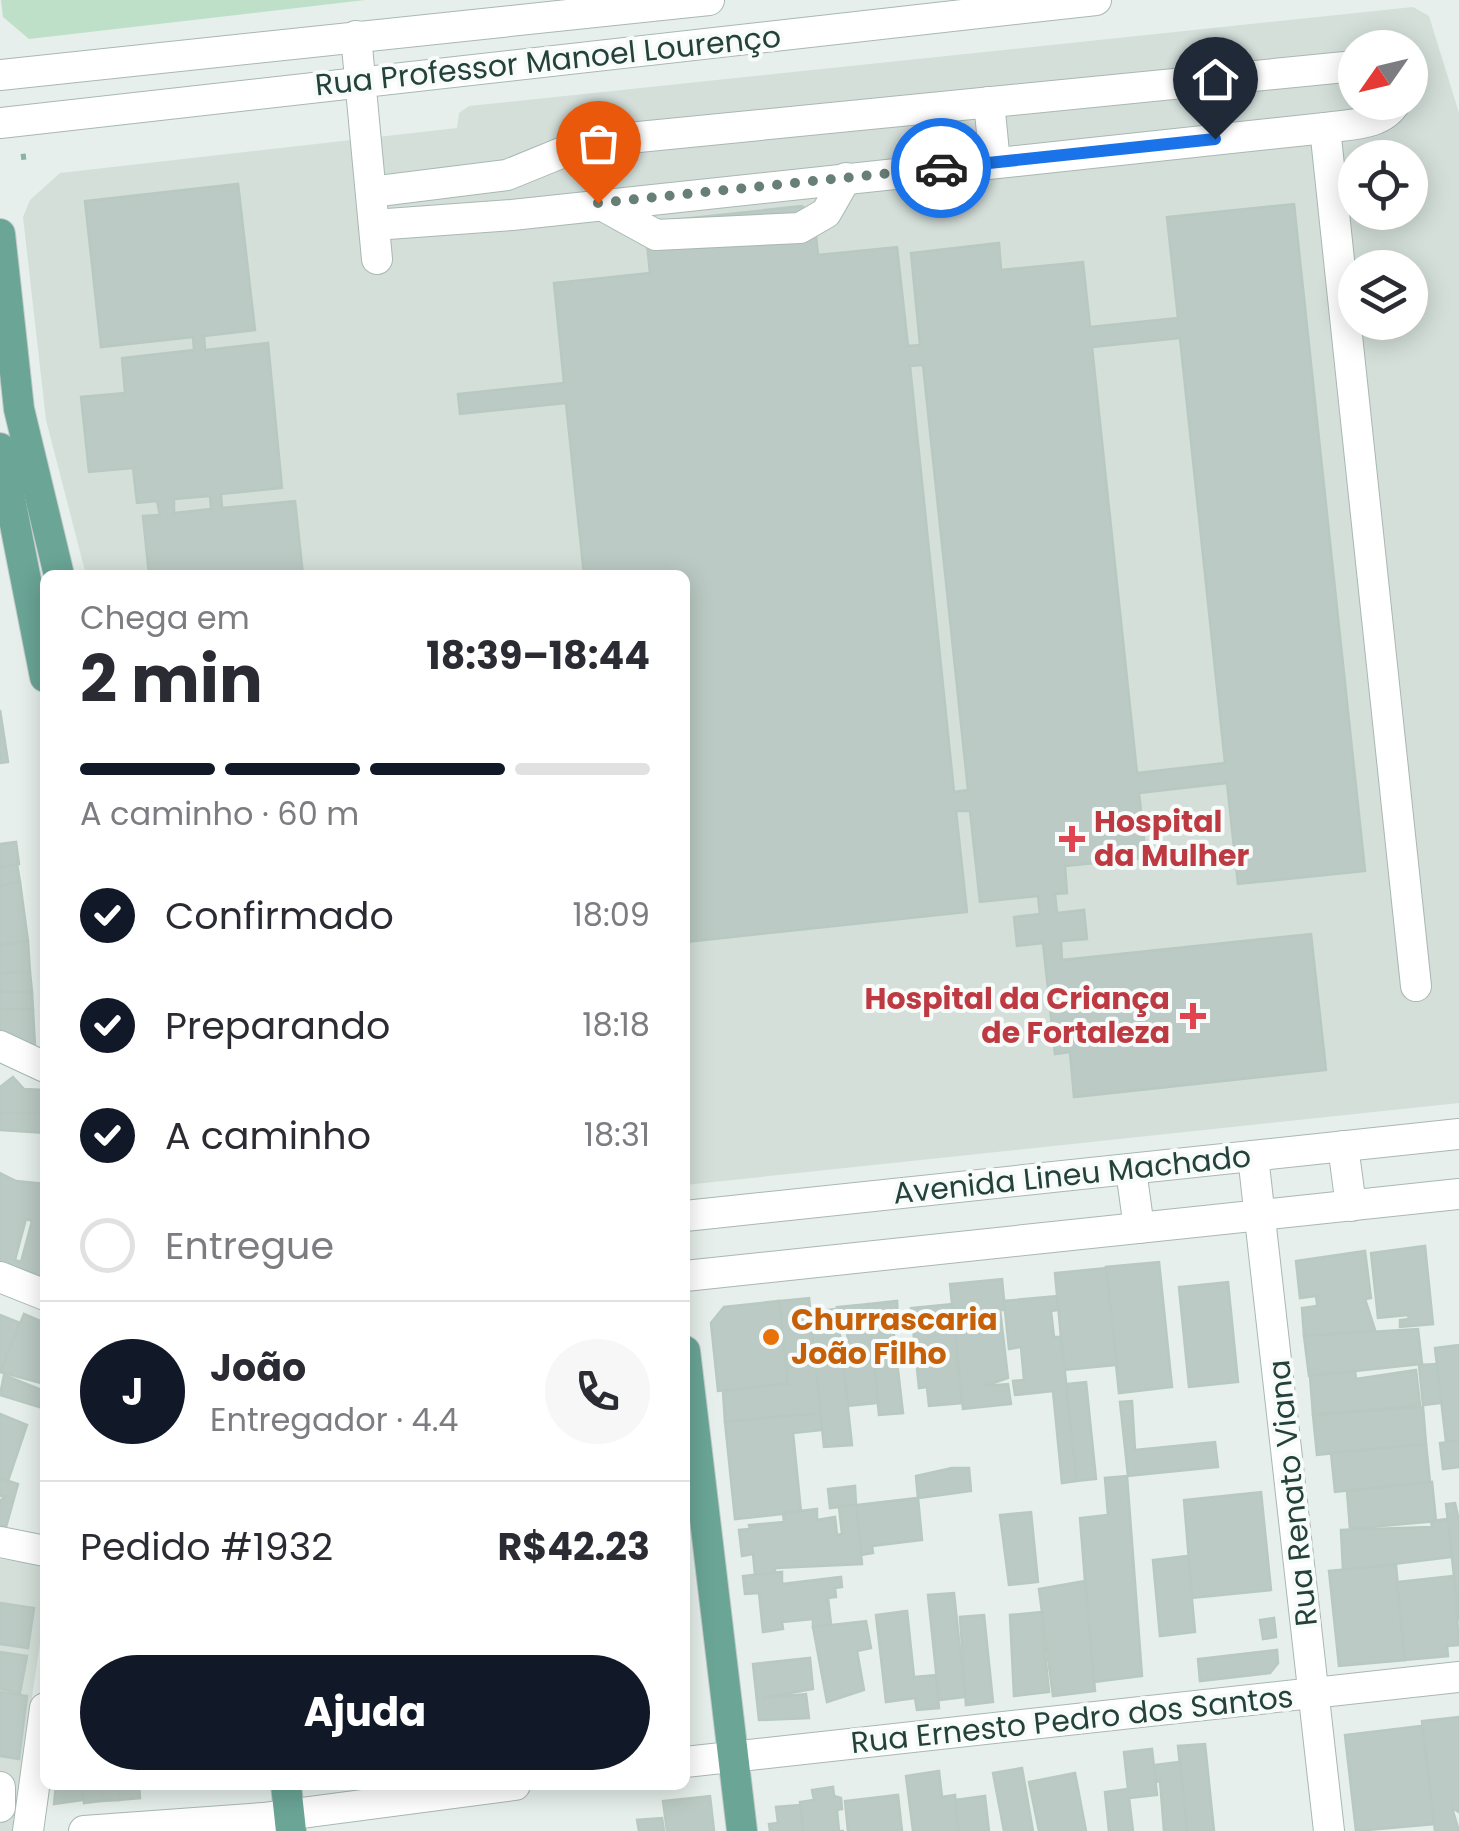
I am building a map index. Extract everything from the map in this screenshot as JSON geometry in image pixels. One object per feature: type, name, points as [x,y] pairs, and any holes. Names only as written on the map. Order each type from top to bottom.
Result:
[{"type":"main road","points":[[0,234],[19,409],[58,570]]},
{"type":"main road","points":[[0,448],[40,652]]},
{"type":"main road","points":[[690,1393],[742,1831]]},
{"type":"street","name":"Rua Professor Manoel Lourenço","points":[[0,122],[1096,0]]},
{"type":"street","name":"Rua Professor Manoel Lourenço","points":[[0,75],[695,1]]},
{"type":"street","points":[[356,36],[378,260]]},
{"type":"street","points":[[371,192],[507,176],[588,142],[1338,68]]},
{"type":"street","points":[[989,102],[995,162]]},
{"type":"street","points":[[374,225],[512,215],[1325,128],[1369,120]]},
{"type":"street","points":[[1325,128],[1416,986]]},
{"type":"street","points":[[598,203],[656,235],[800,228],[826,212],[846,178]]},
{"type":"street","points":[[0,1046],[40,1065]]},
{"type":"street","name":"Avenida Lineu Machado","points":[[690,1215],[1459,1134]]},
{"type":"street","points":[[1343,1146],[1350,1206]]},
{"type":"street","name":"Rua Renato Viana","points":[[1254,1156],[1329,1831]]},
{"type":"street","points":[[1131,1170],[1140,1228]]},
{"type":"street","name":"Avenida Lineu Machado","points":[[690,1275],[1459,1194]]},
{"type":"street","points":[[0,1277],[40,1293]]},
{"type":"street","points":[[0,1542],[40,1550]]},
{"type":"street","name":"Rua Ernesto Pedro dos Santos","points":[[690,1761],[1459,1677]]},
{"type":"street","points":[[28,1831],[40,1744]]},
{"type":"street","points":[[0,1787],[0,1808]]},
{"type":"street","points":[[84,1831],[471,1790]]},
{"type":"shaded area","name":"Hospital da Mulher","points":[[1413,7],[1429,16],[1459,113],[1459,1103],[690,1184],[690,570],[85,570],[46,420],[23,217],[30,200],[60,173],[457,128],[459,113],[469,106]]},
{"type":"shaded area","points":[[0,1559],[40,1563],[40,1643],[12,1831],[0,1831]]},
{"type":"green space","points":[[1,0],[365,0],[29,39],[3,17]]},
{"type":"building","points":[[238,184],[255,330],[204,336],[205,350],[268,343],[282,488],[221,494],[222,508],[295,501],[302,570],[148,570],[143,516],[160,515],[157,501],[137,503],[133,468],[89,472],[81,397],[125,393],[122,358],[194,350],[193,337],[101,347],[85,201]],"holes":[[[210,496],[211,509],[174,513],[174,499]]]},
{"type":"building","points":[[1294,204],[1365,871],[1238,884],[1227,783],[1139,793],[1146,858],[1065,866],[1067,893],[1055,894],[1057,913],[1084,910],[1087,939],[1061,941],[1062,960],[1311,934],[1326,1070],[1074,1097],[1070,1052],[1055,1054],[1043,943],[1017,946],[1014,917],[1040,914],[1038,896],[980,902],[970,811],[956,811],[967,912],[690,941],[690,570],[583,570],[566,403],[460,414],[458,394],[564,383],[554,283],[650,273],[646,234],[655,222],[802,206],[814,216],[818,255],[897,247],[908,346],[920,345],[911,253],[999,243],[1001,270],[1083,262],[1090,327],[1178,318],[1167,217]],"holes":[[[1180,338],[1225,763],[1137,773],[1092,347]],[[923,365],[968,790],[954,792],[910,366]]]},
{"type":"building","points":[[0,710],[8,762],[0,763]]},
{"type":"building","points":[[16,842],[19,864],[0,868],[0,844]]},
{"type":"building","points":[[17,864],[20,882],[0,886],[0,868]]},
{"type":"building","points":[[20,882],[28,941],[0,945],[0,886]]},
{"type":"building","points":[[28,941],[30,972],[0,973],[0,945]]},
{"type":"building","points":[[30,972],[32,992],[0,992],[0,973]]},
{"type":"building","points":[[0,992],[32,992],[33,1010],[0,1009]]},
{"type":"building","points":[[0,1009],[33,1010],[35,1047],[0,1036]]},
{"type":"building","points":[[13,1077],[24,1089],[40,1090],[40,1113],[0,1113],[0,1087]]},
{"type":"building","points":[[0,1113],[40,1113],[40,1133],[0,1130]]},
{"type":"building","points":[[0,1173],[16,1181],[40,1183],[40,1275],[0,1262]],"holes":[[[26,1219],[32,1221],[21,1262],[15,1260]]]},
{"type":"building","points":[[1425,1246],[1433,1324],[1400,1327],[1400,1320],[1409,1319],[1408,1315],[1378,1318],[1371,1253]]},
{"type":"building","points":[[1365,1251],[1371,1298],[1365,1299],[1375,1330],[1304,1336],[1302,1308],[1317,1303],[1316,1296],[1300,1298],[1296,1261]]},
{"type":"building","points":[[1159,1262],[1172,1387],[1119,1393],[1106,1267]]},
{"type":"building","points":[[1106,1268],[1117,1365],[1064,1370],[1055,1273]]},
{"type":"building","points":[[1002,1279],[1005,1310],[1000,1310],[1008,1378],[985,1386],[1008,1384],[1011,1404],[963,1409],[950,1284]]},
{"type":"building","points":[[1228,1282],[1238,1382],[1189,1387],[1179,1287]]},
{"type":"building","points":[[1057,1296],[1058,1310],[1051,1311],[1054,1337],[1061,1337],[1077,1481],[1062,1483],[1053,1391],[1015,1395],[1013,1381],[1024,1380],[1021,1347],[1009,1349],[1004,1301]]},
{"type":"building","points":[[809,1298],[816,1365],[786,1367],[779,1301]]},
{"type":"building","points":[[779,1301],[788,1384],[718,1391],[711,1323],[724,1307]]},
{"type":"building","points":[[897,1301],[898,1319],[892,1319],[903,1413],[879,1415],[868,1304]]},
{"type":"building","points":[[868,1304],[878,1403],[848,1406],[844,1366],[851,1366],[846,1324],[839,1324],[837,1307]]},
{"type":"building","points":[[952,1304],[962,1403],[929,1406],[927,1387],[919,1388],[911,1308]]},
{"type":"building","points":[[837,1309],[852,1445],[824,1447],[810,1312]]},
{"type":"building","points":[[24,1314],[40,1321],[40,1383],[0,1372]]},
{"type":"building","points":[[0,1315],[20,1323],[0,1373]]},
{"type":"building","points":[[1418,1329],[1422,1364],[1309,1376],[1304,1336]]},
{"type":"building","points":[[1459,1345],[1459,1441],[1446,1442],[1435,1348]]},
{"type":"building","points":[[1437,1364],[1441,1403],[1423,1405],[1419,1365]]},
{"type":"building","points":[[816,1365],[820,1413],[725,1422],[723,1391],[788,1384],[786,1367]]},
{"type":"building","points":[[1416,1370],[1420,1405],[1313,1415],[1310,1376],[1355,1371],[1356,1379]]},
{"type":"building","points":[[4,1375],[40,1389],[40,1404],[39,1407],[0,1395]]},
{"type":"building","points":[[1086,1382],[1096,1479],[1077,1481],[1066,1384]]},
{"type":"building","points":[[1132,1401],[1135,1450],[1215,1442],[1218,1467],[1128,1476],[1120,1402]]},
{"type":"building","points":[[1423,1407],[1426,1444],[1317,1455],[1313,1415]]},
{"type":"building","points":[[820,1413],[822,1430],[793,1433],[801,1512],[735,1519],[725,1422]]},
{"type":"building","points":[[0,1414],[27,1425],[8,1481],[0,1478]]},
{"type":"building","points":[[1459,1441],[1459,1467],[1443,1469],[1440,1443]]},
{"type":"building","points":[[1426,1444],[1430,1482],[1335,1492],[1331,1453]]},
{"type":"building","points":[[969,1468],[971,1491],[918,1498],[916,1476]]},
{"type":"building","points":[[1127,1476],[1142,1676],[1093,1682],[1080,1518],[1108,1515],[1105,1478]]},
{"type":"building","points":[[0,1478],[18,1484],[6,1527],[0,1526],[0,1501],[6,1496],[0,1496]]},
{"type":"building","points":[[1432,1482],[1436,1521],[1350,1529],[1347,1491]]},
{"type":"building","points":[[855,1486],[856,1505],[830,1508],[828,1489]]},
{"type":"building","points":[[1261,1492],[1271,1590],[1192,1598],[1184,1500]]},
{"type":"building","points":[[918,1498],[922,1540],[872,1546],[873,1553],[861,1555],[856,1505]]},
{"type":"building","points":[[1455,1503],[1459,1521],[1459,1621],[1446,1504]]},
{"type":"building","points":[[856,1505],[862,1564],[775,1568],[775,1572],[755,1575],[753,1554],[742,1556],[739,1530],[750,1529],[749,1525],[784,1522],[783,1513],[817,1509],[817,1520],[835,1517],[837,1535],[842,1534],[839,1507]]},
{"type":"building","points":[[1031,1512],[1038,1582],[1009,1585],[1000,1515]]},
{"type":"building","points":[[1448,1519],[1452,1557],[1343,1570],[1341,1530],[1432,1527],[1431,1521]]},
{"type":"building","points":[[1188,1556],[1195,1632],[1160,1636],[1153,1560]]},
{"type":"building","points":[[1396,1565],[1405,1660],[1339,1666],[1329,1571]]},
{"type":"building","points":[[782,1572],[782,1584],[841,1577],[842,1587],[835,1588],[836,1597],[828,1598],[831,1624],[813,1627],[813,1619],[782,1622],[783,1629],[763,1632],[759,1593],[745,1594],[743,1576]]},
{"type":"building","points":[[1454,1576],[1459,1645],[1447,1646],[1448,1656],[1405,1660],[1397,1582]]},
{"type":"building","points":[[1085,1581],[1095,1691],[1053,1696],[1039,1589]]},
{"type":"building","points":[[954,1593],[965,1697],[939,1700],[928,1595]]},
{"type":"building","points":[[0,1603],[34,1608],[28,1648],[0,1644]]},
{"type":"building","points":[[907,1611],[914,1677],[936,1675],[939,1708],[917,1710],[915,1698],[886,1702],[876,1615]]},
{"type":"building","points":[[1041,1612],[1049,1692],[1014,1696],[1010,1615]]},
{"type":"building","points":[[984,1615],[993,1702],[966,1705],[960,1617]]},
{"type":"building","points":[[1274,1618],[1276,1637],[1263,1639],[1260,1620]]},
{"type":"building","points":[[866,1621],[871,1648],[857,1651],[864,1690],[827,1702],[813,1627]]},
{"type":"building","points":[[1277,1650],[1278,1663],[1270,1673],[1200,1681],[1198,1659]]},
{"type":"building","points":[[0,1652],[27,1656],[20,1693],[0,1689]]},
{"type":"building","points":[[810,1658],[813,1689],[762,1698],[806,1694],[809,1718],[759,1720],[753,1664]]},
{"type":"building","points":[[0,1692],[27,1696],[19,1759],[0,1756]]},
{"type":"building","points":[[1459,1717],[1459,1812],[1452,1808],[1459,1831],[1435,1831],[1422,1721]]},
{"type":"building","points":[[1422,1726],[1434,1824],[1356,1831],[1345,1735]]},
{"type":"building","points":[[1205,1744],[1214,1831],[1187,1831],[1178,1746]]},
{"type":"building","points":[[1152,1749],[1157,1795],[1129,1798],[1133,1831],[1109,1831],[1105,1792],[1128,1789],[1124,1752]]},
{"type":"building","points":[[1180,1762],[1187,1831],[1164,1831],[1160,1781],[1156,1782],[1154,1765]]},
{"type":"building","points":[[1022,1768],[1033,1831],[1004,1831],[993,1773]]},
{"type":"building","points":[[939,1771],[942,1797],[955,1795],[959,1831],[913,1831],[906,1776]]},
{"type":"building","points":[[1075,1773],[1086,1831],[1039,1831],[1029,1782]]},
{"type":"building","points":[[833,1787],[834,1796],[841,1798],[842,1809],[837,1810],[839,1831],[803,1831],[800,1802],[814,1800],[812,1790]]},
{"type":"building","points":[[55,1790],[83,1790],[83,1800],[54,1804]]},
{"type":"building","points":[[83,1790],[102,1790],[102,1801],[84,1803]]},
{"type":"building","points":[[102,1790],[119,1790],[119,1800],[102,1801]]},
{"type":"building","points":[[119,1790],[139,1790],[140,1798],[119,1800]]},
{"type":"building","points":[[898,1795],[902,1831],[848,1831],[845,1801]]},
{"type":"building","points":[[710,1796],[714,1831],[667,1831],[663,1801]]},
{"type":"building","points":[[985,1796],[989,1831],[959,1831],[955,1800]]},
{"type":"building","points":[[800,1805],[803,1831],[770,1831],[769,1824],[778,1823],[776,1807]]},
{"type":"building","points":[[662,1818],[664,1831],[639,1831],[637,1820]]},
{"type":"way so far","points":[[598,203],[941,168]]},
{"type":"place","name":"Hospital da Mulher","points":[[1072,839]]},
{"type":"place","name":"Hospital da Criança de Fortaleza","points":[[1193,1016]]},
{"type":"place","name":"Churrascaria João Filho","points":[[771,1337]]},
{"type":"route","points":[[941,168],[1215,139]]}]
